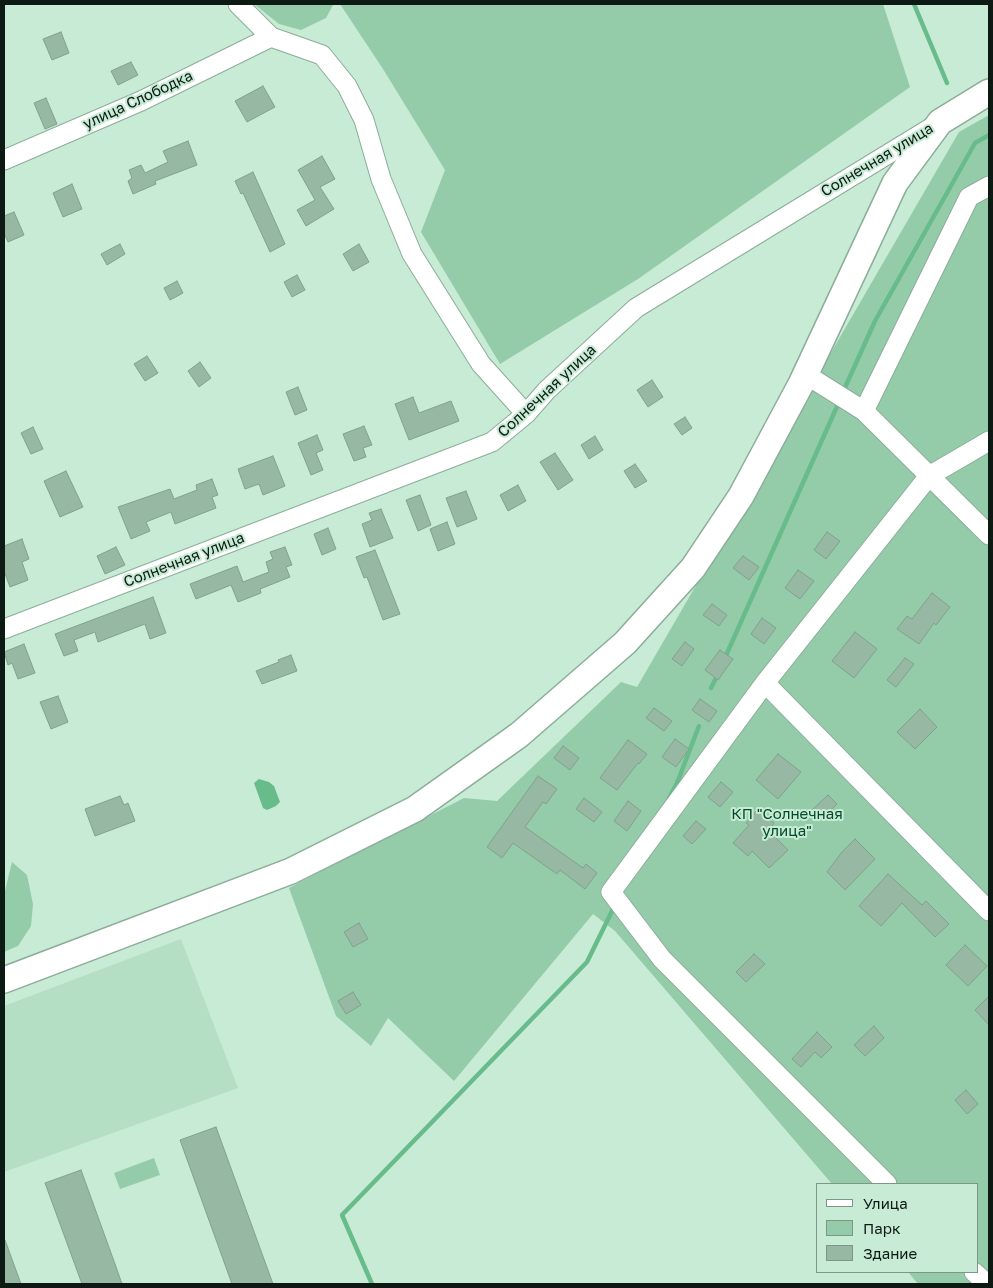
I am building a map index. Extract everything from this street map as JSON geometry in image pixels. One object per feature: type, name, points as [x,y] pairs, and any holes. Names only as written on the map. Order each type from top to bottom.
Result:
[{"type":"main road","points":[[4,980],[291,871],[415,809],[519,735],[626,644],[693,568],[741,496],[805,374],[894,183],[940,122],[989,92]]},
{"type":"street","points":[[238,4],[271,37],[322,55],[347,86],[364,120],[381,179],[412,254],[481,364],[526,414]]},
{"type":"street","name":"улица Слободка","points":[[4,160],[141,101],[271,37]]},
{"type":"street","name":"Солнечная улица","points":[[4,629],[492,442],[526,414],[547,390],[636,308],[940,122]]},
{"type":"street","points":[[878,159],[894,183]]},
{"type":"street","points":[[864,410],[969,197],[989,186]]},
{"type":"street","points":[[805,374],[864,410],[989,535]]},
{"type":"street","points":[[886,1183],[662,959],[611,892],[765,683],[929,476],[989,441]]},
{"type":"street","points":[[765,683],[989,910]]},
{"type":"street","points":[[975,1273],[987,1284]]},
{"type":"shaded area","points":[[259,779],[269,782],[274,786],[280,802],[267,810],[263,808],[254,783]]},
{"type":"shaded area","points":[[181,939],[238,1088],[4,1172],[4,1006]]},
{"type":"green space","points":[[254,4],[333,5],[326,18],[301,30],[279,24]]},
{"type":"green space","points":[[340,4],[883,4],[910,87],[638,279],[500,364],[421,232],[445,170],[383,69]]},
{"type":"green space","name":"КП \"Солнечная улица\"","points":[[989,115],[989,1284],[918,1284],[909,1273],[978,1273],[978,1183],[831,1183],[615,931],[593,914],[454,1081],[388,1018],[371,1046],[336,1016],[289,888],[464,798],[497,801],[621,682],[637,687],[959,132]]},
{"type":"green space","points":[[12,862],[27,875],[33,904],[31,926],[18,946],[4,952],[4,895]]},
{"type":"green space","points":[[154,1158],[160,1175],[120,1189],[114,1173]]},
{"type":"building","points":[[61,32],[69,53],[52,60],[43,39]]},
{"type":"building","points":[[131,62],[138,75],[118,85],[111,71]]},
{"type":"building","points":[[263,86],[275,107],[247,122],[235,101]]},
{"type":"building","points":[[46,98],[57,124],[45,129],[34,103]]},
{"type":"building","points":[[188,141],[197,165],[155,181],[156,184],[133,194],[128,181],[132,178],[129,170],[141,165],[145,173],[168,162],[163,151]]},
{"type":"building","points":[[322,156],[335,179],[320,187],[334,209],[306,226],[297,210],[315,200],[298,170]]},
{"type":"building","points":[[253,172],[285,244],[270,252],[243,193],[241,194],[235,181]]},
{"type":"building","points":[[72,184],[82,209],[63,217],[53,193]]},
{"type":"building","points":[[14,212],[24,235],[8,242],[4,233],[4,216]]},
{"type":"building","points":[[120,244],[125,254],[107,265],[101,254]]},
{"type":"building","points":[[359,244],[369,262],[353,271],[343,254]]},
{"type":"building","points":[[297,275],[305,290],[292,297],[284,282]]},
{"type":"building","points":[[177,281],[183,293],[170,300],[164,288]]},
{"type":"building","points":[[147,356],[158,373],[145,381],[134,364]]},
{"type":"building","points":[[200,362],[211,378],[199,387],[188,371]]},
{"type":"building","points":[[652,380],[663,397],[648,407],[637,390]]},
{"type":"building","points":[[298,387],[307,410],[295,415],[286,392]]},
{"type":"building","points":[[413,397],[419,413],[451,401],[459,421],[409,440],[395,404]]},
{"type":"building","points":[[685,417],[692,428],[682,435],[674,424]]},
{"type":"building","points":[[364,426],[372,445],[363,448],[366,457],[354,461],[343,434]]},
{"type":"building","points":[[33,427],[43,449],[31,454],[21,433]]},
{"type":"building","points":[[317,435],[323,450],[316,453],[323,470],[311,475],[298,443]]},
{"type":"building","points":[[595,436],[603,450],[589,459],[581,445]]},
{"type":"building","points":[[555,453],[573,480],[558,490],[540,462]]},
{"type":"building","points":[[273,456],[285,486],[263,495],[259,484],[245,489],[238,469]]},
{"type":"building","points":[[635,464],[647,481],[635,488],[624,471]]},
{"type":"building","points":[[66,471],[83,507],[60,517],[44,481]]},
{"type":"building","points":[[212,479],[218,495],[212,497],[216,508],[175,524],[171,512],[146,522],[150,531],[131,539],[118,507],[170,489],[174,499],[197,490],[196,485]]},
{"type":"building","points":[[518,485],[526,501],[508,511],[500,495]]},
{"type":"building","points":[[466,491],[477,519],[457,527],[446,498]]},
{"type":"building","points":[[420,495],[431,525],[418,531],[406,500]]},
{"type":"building","points":[[381,509],[393,538],[370,547],[362,524],[372,520],[369,513]]},
{"type":"building","points":[[447,522],[455,544],[438,551],[430,529]]},
{"type":"building","points":[[328,528],[336,549],[322,555],[314,534]]},
{"type":"building","points":[[827,532],[840,541],[826,559],[814,550]]},
{"type":"building","points":[[22,539],[29,559],[22,562],[28,580],[10,587],[4,571],[4,546]]},
{"type":"building","points":[[116,547],[125,565],[105,574],[97,556]]},
{"type":"building","points":[[285,547],[292,565],[286,567],[290,577],[260,589],[261,593],[238,602],[231,585],[196,599],[190,584],[237,566],[243,582],[269,572],[266,562],[273,559],[270,552]]},
{"type":"building","points":[[375,550],[400,614],[383,620],[367,577],[364,578],[356,557]]},
{"type":"building","points":[[743,556],[759,567],[749,580],[733,568]]},
{"type":"building","points":[[798,570],[814,581],[800,599],[785,588]]},
{"type":"building","points":[[932,593],[950,607],[936,625],[934,623],[919,644],[897,629],[907,616],[912,619]]},
{"type":"building","points":[[153,597],[166,633],[150,639],[145,624],[98,642],[95,632],[74,640],[78,651],[64,656],[55,634]]},
{"type":"building","points":[[712,604],[727,615],[719,626],[703,615]]},
{"type":"building","points":[[762,618],[776,628],[764,644],[751,634]]},
{"type":"building","points":[[855,632],[877,649],[854,678],[832,661]]},
{"type":"building","points":[[685,642],[694,649],[682,666],[672,659]]},
{"type":"building","points":[[24,644],[35,673],[18,679],[12,663],[8,665],[4,652]]},
{"type":"building","points":[[720,650],[733,659],[718,680],[705,670]]},
{"type":"building","points":[[291,655],[297,671],[262,684],[256,671]]},
{"type":"building","points":[[905,658],[914,664],[896,687],[887,680]]},
{"type":"building","points":[[58,696],[68,722],[51,729],[40,702]]},
{"type":"building","points":[[700,699],[717,711],[709,722],[692,710]]},
{"type":"building","points":[[654,708],[672,721],[664,731],[646,718]]},
{"type":"building","points":[[920,709],[937,727],[915,749],[897,732]]},
{"type":"building","points":[[675,739],[689,749],[676,767],[662,757]]},
{"type":"building","points":[[628,740],[647,754],[617,790],[600,778]]},
{"type":"building","points":[[563,746],[579,758],[570,770],[554,758]]},
{"type":"building","points":[[778,754],[801,772],[778,799],[756,780]]},
{"type":"building","points":[[538,776],[557,789],[546,804],[543,802],[525,827],[583,868],[586,864],[597,873],[585,889],[560,870],[557,874],[513,843],[502,858],[487,847]]},
{"type":"building","points":[[721,782],[733,792],[720,807],[708,797]]},
{"type":"building","points":[[828,795],[837,804],[821,819],[812,810]]},
{"type":"building","points":[[120,796],[124,805],[128,803],[135,821],[95,836],[85,809]]},
{"type":"building","points":[[584,798],[602,812],[594,822],[576,809]]},
{"type":"building","points":[[628,801],[641,811],[627,831],[614,821]]},
{"type":"building","points":[[757,810],[774,823],[769,831],[788,850],[769,868],[752,851],[748,856],[733,843],[749,825],[746,823]]},
{"type":"building","points":[[696,821],[706,829],[692,844],[683,836]]},
{"type":"building","points":[[855,839],[875,859],[845,890],[827,872],[842,852]]},
{"type":"building","points":[[888,874],[922,905],[926,901],[949,924],[935,937],[902,903],[881,926],[859,906]]},
{"type":"building","points":[[359,923],[368,939],[353,947],[344,932]]},
{"type":"building","points":[[965,945],[987,966],[968,986],[946,965]]},
{"type":"building","points":[[754,954],[765,964],[746,982],[736,972]]},
{"type":"building","points":[[353,992],[361,1005],[346,1014],[338,1001]]},
{"type":"building","points":[[989,996],[989,1025],[975,1010]]},
{"type":"building","points":[[874,1026],[884,1038],[865,1056],[854,1045]]},
{"type":"building","points":[[817,1032],[832,1047],[821,1058],[815,1052],[801,1067],[792,1059]]},
{"type":"building","points":[[966,1090],[978,1104],[967,1114],[955,1100]]},
{"type":"building","points":[[216,1127],[273,1284],[232,1284],[180,1140]]},
{"type":"building","points":[[81,1170],[122,1284],[82,1284],[45,1183]]},
{"type":"building","points":[[5,1240],[21,1284],[4,1284]]},
{"type":"waterway","points":[[914,4],[947,83]]},
{"type":"waterway","points":[[843,392],[875,321],[975,143],[989,135]]},
{"type":"waterway","points":[[724,660],[839,402]]},
{"type":"waterway","points":[[711,688],[718,674]]},
{"type":"waterway","points":[[668,800],[677,783],[699,726]]},
{"type":"waterway","points":[[372,1284],[342,1215],[587,962],[615,905]]}]
